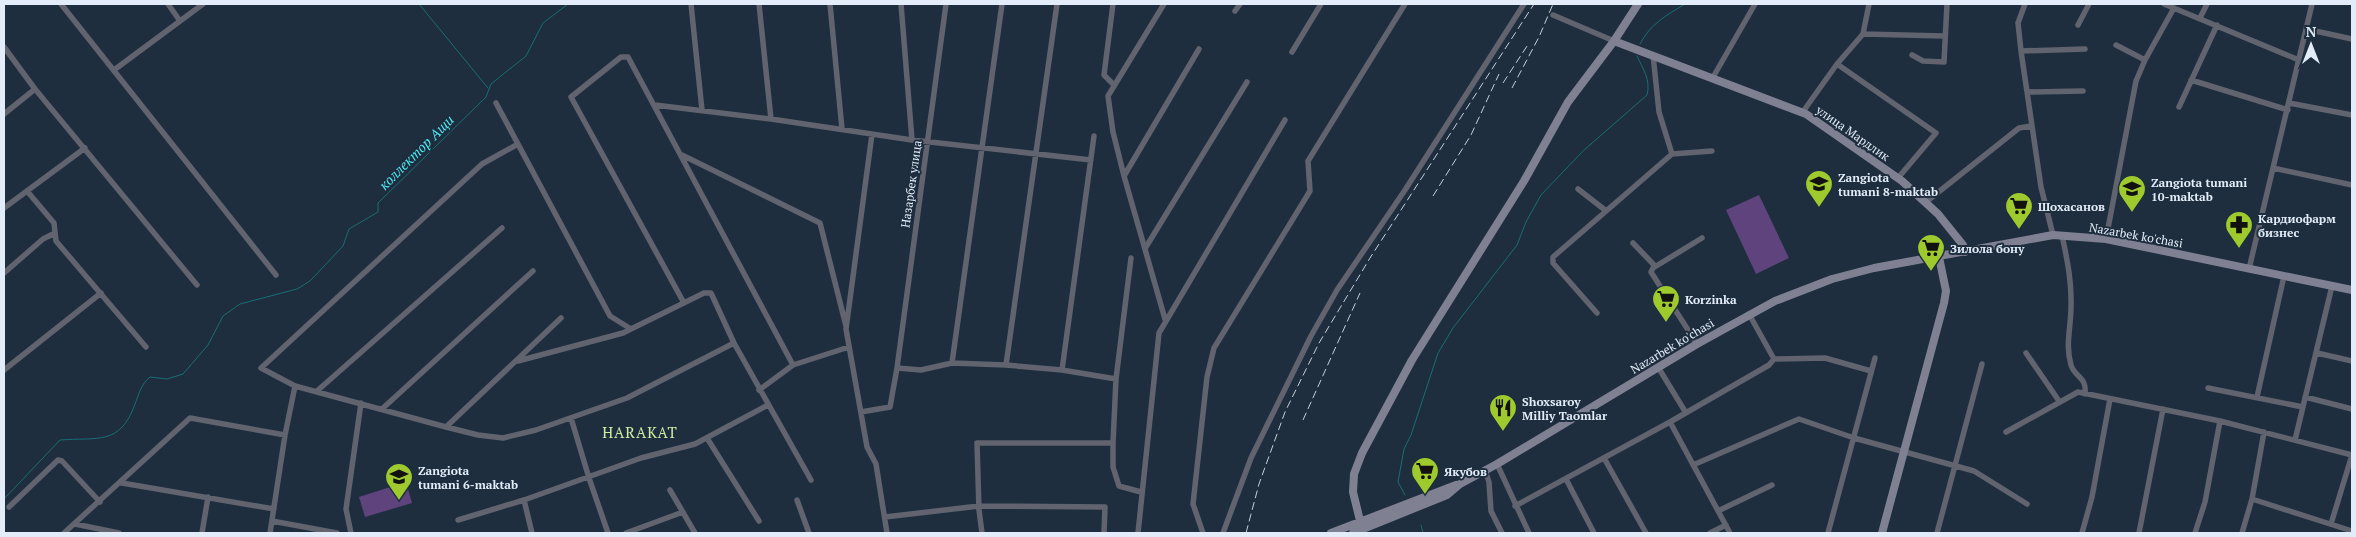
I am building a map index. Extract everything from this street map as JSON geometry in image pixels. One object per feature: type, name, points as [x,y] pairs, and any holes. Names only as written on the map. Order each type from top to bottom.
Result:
[{"type":"main road","points":[[1362,529],[1353,492],[1353,481],[1362,453],[1412,360],[1524,181],[1568,102],[1638,4]]},
{"type":"main road","name":"улица Мардлик","points":[[1614,40],[1802,113],[1898,178],[1926,202],[1964,245],[1965,252]]},
{"type":"main road","name":"Nazarbek ko'chasi","points":[[1353,533],[1447,494],[1460,484],[1498,464],[1697,344],[1775,301],[1832,279],[1888,265],[2053,235],[2062,235],[2106,239],[2352,290]]},
{"type":"main road","points":[[1882,533],[1946,297],[1945,281],[1939,257]]},
{"type":"main road","name":"Nazarbek ko'chasi","points":[[1331,533],[1362,529]]},
{"type":"street","points":[[62,4],[276,275]]},
{"type":"street","points":[[168,4],[180,21]]},
{"type":"street","points":[[114,70],[203,4]]},
{"type":"street","points":[[691,4],[702,110]]},
{"type":"street","points":[[759,4],[771,119]]},
{"type":"street","points":[[830,4],[842,129]]},
{"type":"street","points":[[901,4],[912,140]]},
{"type":"street","name":"Назарбек улица","points":[[861,412],[890,407],[897,368],[946,4]]},
{"type":"street","points":[[952,364],[1002,4]]},
{"type":"street","points":[[1006,365],[1057,4]]},
{"type":"street","points":[[1113,4],[1104,75],[1114,85]]},
{"type":"street","points":[[1164,4],[1108,96],[1113,132],[1124,176],[1146,247],[1165,319]]},
{"type":"street","points":[[1236,11],[1240,4]]},
{"type":"street","points":[[1292,52],[1321,4]]},
{"type":"street","points":[[1203,533],[1193,504],[1207,377],[1214,348],[1310,191],[1308,161],[1405,4]]},
{"type":"street","points":[[1223,533],[1251,458],[1311,336],[1337,290],[1405,190],[1523,5],[1514,4]]},
{"type":"street","points":[[1712,79],[1755,4]]},
{"type":"street","points":[[1802,113],[1837,64],[1863,34],[1870,4]]},
{"type":"street","points":[[1912,55],[1923,61],[1944,62],[1947,4]]},
{"type":"street","points":[[2025,4],[2018,23],[2021,51],[2041,187],[2053,235]]},
{"type":"street","points":[[2078,25],[2089,4]]},
{"type":"street","points":[[2164,4],[2298,60]]},
{"type":"street","points":[[2200,18],[2206,4]]},
{"type":"street","points":[[2249,269],[2312,4]]},
{"type":"street","points":[[2106,239],[2136,81],[2145,60],[2174,8]]},
{"type":"street","points":[[1553,15],[1614,40]]},
{"type":"street","points":[[2178,107],[2216,25]]},
{"type":"street","points":[[2306,30],[2352,39]]},
{"type":"street","points":[[1863,34],[1944,36]]},
{"type":"street","points":[[2116,45],[2145,60]]},
{"type":"street","points":[[4,47],[34,89],[197,285]]},
{"type":"street","points":[[1124,176],[1200,49]]},
{"type":"street","points":[[2021,51],[2085,50]]},
{"type":"street","points":[[1653,56],[1659,112],[1672,154]]},
{"type":"street","points":[[684,303],[571,97],[620,57],[628,57],[655,105],[793,365]]},
{"type":"street","points":[[1837,64],[1936,133],[1898,178]]},
{"type":"street","points":[[2191,80],[2288,110]]},
{"type":"street","points":[[1146,247],[1247,82]]},
{"type":"street","points":[[4,114],[34,89]]},
{"type":"street","points":[[2027,92],[2083,91]]},
{"type":"street","points":[[496,103],[610,316],[631,329]]},
{"type":"street","points":[[2289,103],[2352,115]]},
{"type":"street","points":[[655,105],[771,119],[912,140],[927,140],[1091,160]]},
{"type":"street","points":[[1138,533],[1159,333],[1165,319],[1285,120]]},
{"type":"street","points":[[1926,202],[2019,128],[2031,126]]},
{"type":"street","points":[[846,329],[872,134]]},
{"type":"street","points":[[1062,370],[1094,136]]},
{"type":"street","points":[[518,144],[482,164],[261,368],[295,386],[317,390],[446,427],[478,435],[503,438],[536,430],[627,398],[734,343]]},
{"type":"street","points":[[4,208],[85,148]]},
{"type":"street","points":[[1597,313],[1552,260],[1605,210],[1672,154],[1712,152]]},
{"type":"street","points":[[682,155],[820,223],[850,347],[867,447],[876,464],[887,533]]},
{"type":"street","points":[[2274,168],[2352,185]]},
{"type":"street","points":[[1578,189],[1605,210]]},
{"type":"street","points":[[27,191],[54,223],[56,241],[146,348]]},
{"type":"street","points":[[317,390],[502,228]]},
{"type":"street","points":[[4,273],[43,239],[55,233]]},
{"type":"street","points":[[2062,235],[2071,280],[2072,310],[2067,344],[2071,366],[2084,382],[2085,394]]},
{"type":"street","points":[[1697,344],[1651,272],[1655,266],[1702,238]]},
{"type":"street","points":[[1633,243],[1655,266]]},
{"type":"street","points":[[1130,258],[1116,379],[1113,467],[1119,486],[1141,492]]},
{"type":"street","points":[[382,409],[533,271]]},
{"type":"street","points":[[2257,398],[2284,276]]},
{"type":"street","points":[[2294,440],[2332,286]]},
{"type":"street","points":[[4,370],[101,293]]},
{"type":"street","points":[[516,361],[623,333],[704,293],[711,293],[734,343],[759,390],[811,480]]},
{"type":"street","points":[[1750,314],[1774,359]]},
{"type":"street","points":[[446,427],[561,318]]},
{"type":"street","points":[[759,390],[793,365],[850,347]]},
{"type":"street","points":[[2026,353],[2059,401]]},
{"type":"street","points":[[2317,353],[2352,361]]},
{"type":"street","points":[[1515,506],[1686,413],[1769,365],[1774,359],[1825,358],[1871,371]]},
{"type":"street","points":[[1828,533],[1875,358]]},
{"type":"street","points":[[897,368],[921,370],[952,364],[1006,365],[1062,370],[1116,379]]},
{"type":"street","points":[[1937,533],[1982,364]]},
{"type":"street","points":[[1658,367],[1686,413]]},
{"type":"street","points":[[270,533],[285,435],[295,386]]},
{"type":"street","points":[[2208,388],[2303,407]]},
{"type":"street","points":[[2006,432],[2078,392],[2220,421],[2352,455],[2331,524]]},
{"type":"street","points":[[2305,397],[2352,409]]},
{"type":"street","points":[[2082,533],[2092,497],[2110,399]]},
{"type":"street","points":[[352,533],[346,509],[361,403]]},
{"type":"street","points":[[458,520],[524,500],[641,458],[694,444],[768,405]]},
{"type":"street","points":[[2138,533],[2163,409]]},
{"type":"street","points":[[64,533],[122,483],[190,418],[285,435]]},
{"type":"street","points":[[571,418],[588,478],[608,533]]},
{"type":"street","points":[[1693,465],[1799,419],[1854,438],[1974,471],[2027,504]]},
{"type":"street","points":[[2195,533],[2205,502],[2220,421]]},
{"type":"street","points":[[1670,422],[1730,533]]},
{"type":"street","points":[[2242,533],[2252,499],[2264,432]]},
{"type":"street","points":[[707,438],[758,521]]},
{"type":"street","points":[[982,533],[976,443],[1113,443]]},
{"type":"street","points":[[1604,458],[1646,533]]},
{"type":"street","points":[[9,507],[58,460],[62,461],[100,502]]},
{"type":"street","points":[[1498,464],[1515,506],[1529,533]]},
{"type":"street","points":[[1486,470],[1489,482],[1491,511],[1502,533]]},
{"type":"street","points":[[1566,479],[1594,533]]},
{"type":"street","points":[[122,483],[274,509]]},
{"type":"street","points":[[1718,511],[1772,485]]},
{"type":"street","points":[[670,490],[696,533]]},
{"type":"street","points":[[202,533],[208,497]]},
{"type":"street","points":[[2252,499],[2352,532]]},
{"type":"street","points":[[524,500],[532,533]]},
{"type":"street","points":[[797,500],[809,533]]},
{"type":"street","points":[[885,517],[979,506],[1105,508],[1104,533]]},
{"type":"street","points":[[626,533],[683,512]]},
{"type":"street","points":[[272,521],[337,533]]},
{"type":"street","points":[[75,524],[119,533]]},
{"type":"street","points":[[1710,533],[1726,525]]},
{"type":"shaded area","points":[[1759,195],[1789,258],[1756,274],[1726,210]]},
{"type":"shaded area","points":[[406,482],[412,503],[365,517],[359,497]]},
{"type":"waterway","points":[[419,4],[488,88]]},
{"type":"waterway","name":"коллектор Ащи","points":[[4,499],[60,440],[106,437],[115,433],[129,417],[144,383],[150,377],[167,379],[183,374],[208,345],[223,316],[240,304],[297,289],[310,281],[343,246],[349,229],[378,212],[378,203],[486,97],[491,84],[526,56],[543,23],[568,4]]},
{"type":"waterway","points":[[1640,44],[1654,25],[1685,4]]},
{"type":"waterway","points":[[1405,495],[1398,482],[1404,449],[1411,435],[1438,353],[1453,328],[1517,245],[1526,222],[1541,195],[1583,151],[1647,95],[1647,79],[1637,56]]},
{"type":"waterway","points":[[1421,525],[1423,533]]},
{"type":"railway","points":[[1246,533],[1259,484],[1285,412],[1319,343],[1370,258],[1534,4]]},
{"type":"railway","points":[[1512,88],[1539,37],[1553,4]]},
{"type":"railway","points":[[1503,83],[1529,43]]},
{"type":"railway","points":[[1433,196],[1471,135],[1499,74]]},
{"type":"railway","points":[[1303,420],[1360,293]]},
{"type":"place","name":"Zangiota tumani 8-maktab","points":[[1819,208]]},
{"type":"place","name":"Zangiota tumani 10-maktab","points":[[2132,213]]},
{"type":"place","name":"Шохасанов","points":[[2019,230]]},
{"type":"place","name":"Кардиофарм бизнес","points":[[2239,249]]},
{"type":"place","name":"Зилола бону","points":[[1931,272]]},
{"type":"place","name":"Korzinka","points":[[1666,323]]},
{"type":"place","name":"Shoxsaroy Milliy Taomlar","points":[[1503,432]]},
{"type":"place","name":"Якубов","points":[[1425,495]]},
{"type":"place","name":"Zangiota tumani 6-maktab","points":[[399,501]]},
{"type":"district","name":"HARAKAT","points":[[640,432]]}]
